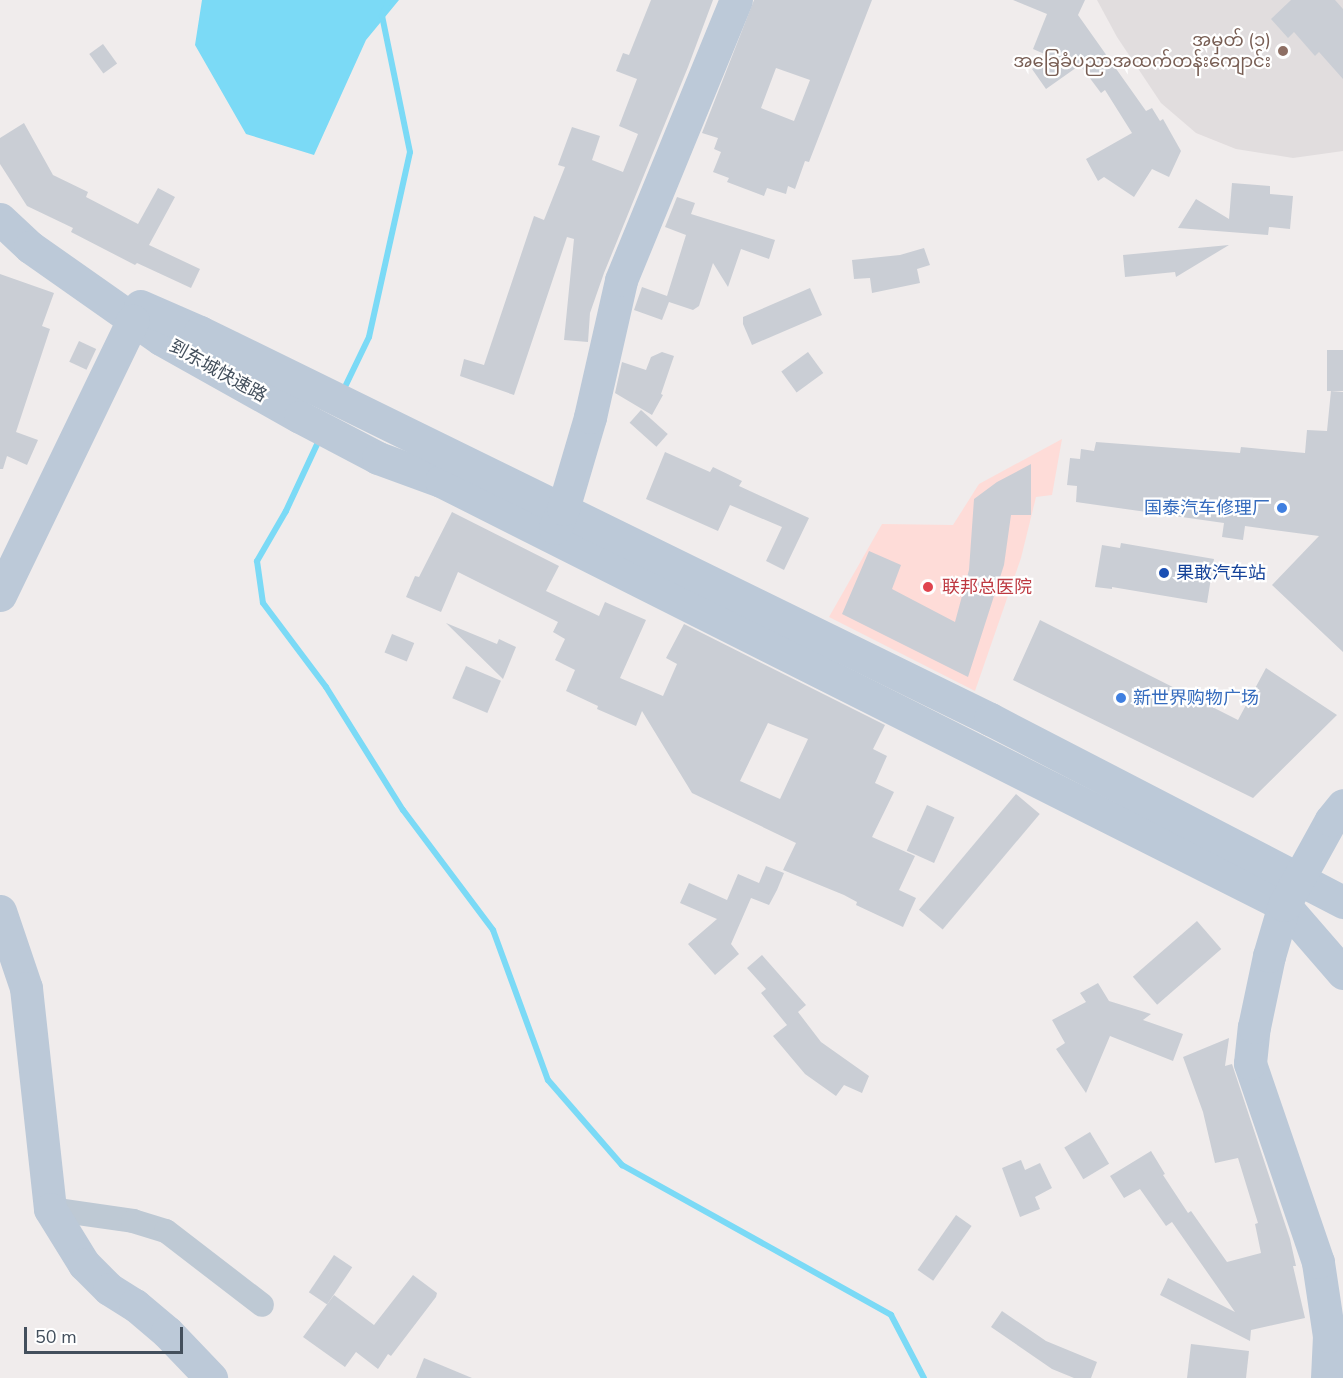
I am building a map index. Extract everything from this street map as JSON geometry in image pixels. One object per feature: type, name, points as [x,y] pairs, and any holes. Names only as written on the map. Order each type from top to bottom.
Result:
[{"type":"main road","points":[[557,522],[590,417],[621,280],[736,0]]},
{"type":"main road","name":"到东城快速路","points":[[0,219],[30,247],[161,339],[307,403]]},
{"type":"main road","name":"到东城快速路","points":[[65,273],[200,332],[307,403],[378,458],[557,522]]},
{"type":"main road","points":[[0,595],[133,320]]},
{"type":"main road","points":[[307,403],[395,429],[557,522],[1292,891],[1343,902]]},
{"type":"main road","points":[[1327,1378],[1329,1336],[1318,1262],[1250,1063],[1254,1027],[1269,956],[1292,891],[1331,820],[1343,805]]},
{"type":"main road","points":[[1292,891],[1343,973]]},
{"type":"main road","points":[[0,911],[26,988],[50,1209],[84,1264],[109,1289],[135,1305],[167,1332],[211,1378]]},
{"type":"street","points":[[50,1209],[133,1221],[166,1231],[262,1305]]},
{"type":"shaded area","name":"အမှတ် (၁) အခြေခံပညာအထက်တန်းကျောင်း","points":[[1097,0],[1343,0],[1343,151],[1293,158],[1236,149],[1196,133],[1161,103],[1117,37]]},
{"type":"shaded area","name":"联邦总医院","points":[[1062,439],[1052,495],[1036,497],[1021,558],[975,691],[829,617],[882,524],[953,525],[979,484]]},
{"type":"water","points":[[202,0],[399,0],[366,40],[314,155],[246,134],[195,45]]},
{"type":"building","points":[[651,0],[713,0],[604,273],[590,313],[588,342],[564,340],[574,239],[567,237],[514,395],[460,376],[464,359],[484,365],[534,216],[544,220],[565,167],[558,165],[572,127],[600,136],[592,160],[623,172],[638,134],[619,126],[637,79],[616,71],[623,53],[629,55]]},
{"type":"building","points":[[754,0],[872,0],[809,162],[805,161],[795,189],[788,186],[786,194],[767,188],[764,196],[727,182],[729,178],[713,172],[721,152],[714,149],[718,138],[702,133]],"holes":[[[776,68],[810,80],[794,121],[761,108]]]},
{"type":"building","points":[[1013,0],[1085,0],[1078,15],[1146,111],[1152,108],[1160,121],[1163,119],[1181,151],[1169,177],[1152,169],[1134,197],[1104,177],[1098,181],[1086,159],[1132,133],[1105,90],[1101,93],[1080,65],[1046,89],[1032,69],[1049,56],[1033,49],[1047,14]]},
{"type":"building","points":[[1291,0],[1335,0],[1343,9],[1343,79],[1319,52],[1315,56],[1294,32],[1288,38],[1271,19]]},
{"type":"building","points":[[103,44],[117,63],[103,73],[89,54]]},
{"type":"building","points":[[24,123],[53,175],[88,192],[86,197],[138,224],[158,188],[175,197],[149,245],[200,269],[191,288],[137,263],[135,265],[71,232],[73,228],[27,206],[0,164],[0,138]]},
{"type":"building","points":[[1232,183],[1270,186],[1270,194],[1293,196],[1290,229],[1269,227],[1268,235],[1178,228],[1196,199],[1229,219]]},
{"type":"building","points":[[677,197],[695,203],[691,214],[775,240],[769,259],[741,249],[728,287],[713,263],[699,306],[693,310],[669,302],[662,320],[634,310],[642,287],[667,296],[686,235],[665,227]]},
{"type":"building","points":[[1229,245],[1176,277],[1175,272],[1125,277],[1123,255]]},
{"type":"building","points":[[924,248],[930,265],[917,269],[920,283],[872,293],[870,278],[854,279],[852,260],[900,255]]},
{"type":"building","points":[[0,274],[54,293],[42,326],[50,329],[16,432],[38,440],[27,465],[7,456],[3,469],[0,469]]},
{"type":"building","points":[[810,288],[822,315],[752,345],[743,324],[743,317]]},
{"type":"building","points":[[79,341],[96,349],[86,370],[69,362]]},
{"type":"building","points":[[1327,350],[1343,350],[1343,391],[1327,391]]},
{"type":"building","points":[[662,352],[674,356],[661,394],[663,395],[652,415],[615,393],[622,362],[646,370],[651,357]]},
{"type":"building","points":[[808,352],[823,373],[797,392],[781,371]]},
{"type":"building","points":[[1331,391],[1343,392],[1343,652],[1272,585],[1319,536],[1245,526],[1243,540],[1222,537],[1224,523],[1076,502],[1077,486],[1067,485],[1070,458],[1080,459],[1081,449],[1094,451],[1096,442],[1240,453],[1241,447],[1305,453],[1307,430],[1327,431]]},
{"type":"building","points":[[641,410],[668,434],[656,447],[630,423]]},
{"type":"building","points":[[665,452],[710,472],[713,467],[742,481],[739,486],[809,518],[784,570],[766,561],[782,527],[730,505],[718,531],[646,499]]},
{"type":"building","points":[[1031,464],[1031,515],[1011,515],[1004,565],[968,677],[842,614],[869,551],[901,565],[892,589],[955,622],[969,570],[974,499],[997,482]]},
{"type":"building","points":[[452,512],[559,566],[546,591],[599,616],[605,602],[646,620],[620,678],[663,696],[677,664],[666,658],[684,624],[885,725],[873,749],[887,756],[875,783],[894,792],[872,837],[915,856],[899,890],[916,898],[903,927],[856,905],[857,902],[844,895],[783,870],[796,843],[692,793],[642,711],[636,726],[597,709],[598,706],[566,691],[575,670],[555,660],[565,639],[553,632],[558,622],[458,572],[441,612],[406,597],[415,576],[419,577]],"holes":[[[768,723],[808,739],[780,799],[740,781]]]},
{"type":"building","name":"果敢汽车站","points":[[1121,543],[1214,559],[1207,603],[1112,587],[1112,589],[1095,587],[1102,545],[1120,548]]},
{"type":"building","name":"新世界购物广场","points":[[1040,620],[1238,720],[1266,668],[1337,715],[1253,798],[1013,680]]},
{"type":"building","points":[[446,623],[497,644],[499,639],[516,647],[503,679]]},
{"type":"building","points":[[392,634],[414,643],[407,662],[385,653]]},
{"type":"building","points":[[466,666],[501,681],[487,713],[452,698]]},
{"type":"building","points":[[1016,794],[1040,814],[943,930],[919,910]]},
{"type":"building","points":[[927,805],[954,817],[934,863],[907,851]]},
{"type":"building","points":[[766,866],[784,873],[777,890],[769,905],[751,898],[731,944],[739,954],[715,975],[688,944],[717,919],[680,903],[689,883],[727,900],[738,874],[759,883]]},
{"type":"building","points":[[1197,921],[1221,949],[1157,1005],[1133,977]]},
{"type":"building","points":[[762,955],[806,1005],[798,1012],[821,1042],[869,1076],[862,1093],[844,1085],[836,1096],[805,1074],[773,1036],[787,1025],[761,993],[766,989],[747,968]]},
{"type":"building","points":[[1098,983],[1109,1001],[1151,1014],[1143,1020],[1183,1034],[1173,1061],[1110,1036],[1086,1093],[1056,1049],[1065,1043],[1052,1020],[1086,1002],[1080,993]]},
{"type":"building","points":[[1229,1038],[1225,1066],[1232,1064],[1290,1239],[1296,1266],[1293,1266],[1305,1318],[1251,1330],[1250,1341],[1160,1295],[1168,1278],[1235,1312],[1172,1222],[1166,1226],[1140,1189],[1124,1198],[1110,1176],[1151,1151],[1165,1174],[1163,1175],[1188,1213],[1191,1211],[1227,1262],[1261,1253],[1255,1224],[1258,1223],[1238,1158],[1215,1163],[1203,1112],[1183,1057]]},
{"type":"building","points":[[1090,1132],[1109,1164],[1083,1179],[1064,1147]]},
{"type":"building","points":[[1021,1160],[1025,1170],[1040,1163],[1052,1188],[1035,1197],[1040,1209],[1020,1217],[1002,1168]]},
{"type":"building","points":[[956,1215],[972,1226],[933,1281],[918,1270]]},
{"type":"building","points":[[334,1255],[352,1267],[327,1305],[309,1292]]},
{"type":"building","points":[[413,1275],[437,1293],[436,1297],[391,1356],[388,1354],[378,1369],[356,1352],[345,1367],[303,1337],[334,1295],[374,1325]]},
{"type":"building","points":[[1002,1311],[1046,1341],[1097,1362],[1091,1378],[1074,1378],[1052,1369],[991,1327]]},
{"type":"building","points":[[1191,1344],[1249,1351],[1246,1378],[1187,1378]]},
{"type":"building","points":[[424,1358],[472,1378],[416,1378]]},
{"type":"waterway","points":[[343,391],[369,337],[410,152],[382,16],[389,0]]},
{"type":"waterway","points":[[320,438],[286,511],[257,561],[263,603],[326,687],[403,810],[493,930],[548,1080],[622,1165],[891,1315],[924,1378]]},
{"type":"place","name":"အမှတ် (၁) အခြေခံပညာအထက်တန်းကျောင်း","points":[[1283,51]]},
{"type":"place","name":"国泰汽车修理厂","points":[[1282,508]]},
{"type":"place","name":"果敢汽车站","points":[[1164,573]]},
{"type":"place","name":"联邦总医院","points":[[928,587]]},
{"type":"place","name":"新世界购物广场","points":[[1121,698]]}]
